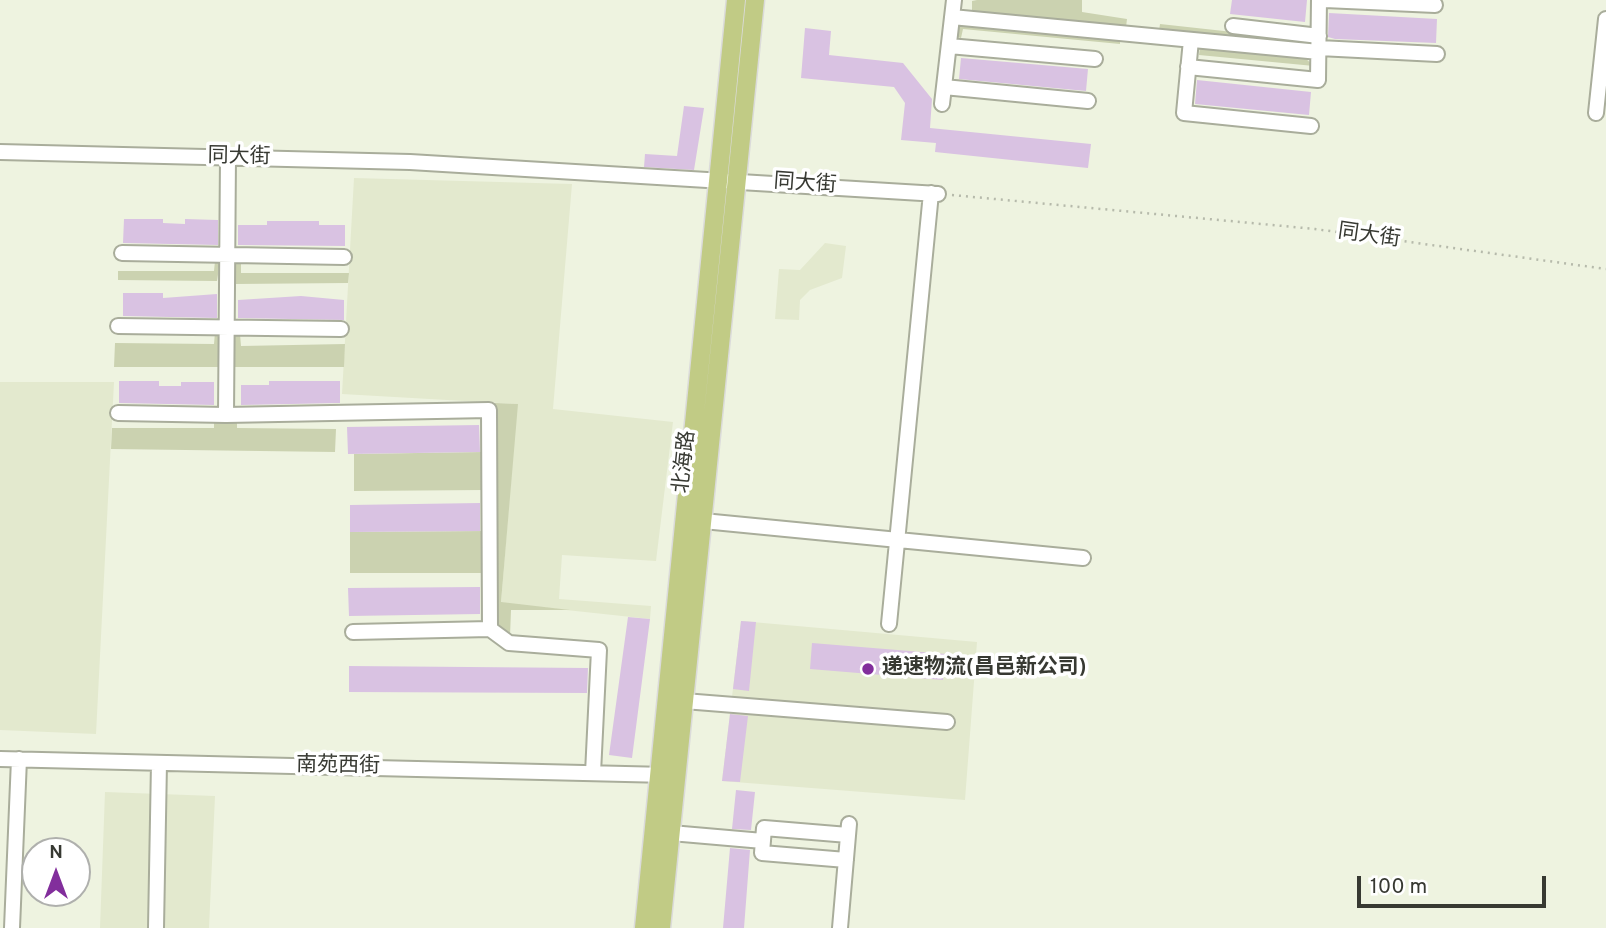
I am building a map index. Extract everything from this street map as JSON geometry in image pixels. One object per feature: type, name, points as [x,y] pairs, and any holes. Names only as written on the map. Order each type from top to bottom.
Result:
[{"type":"main road","name":"北海路","points":[[661,928],[671,833],[668,776],[693,520],[718,181],[736,0]]},
{"type":"main road","name":"北海路","points":[[644,928],[668,776],[684,701],[693,520],[737,181],[755,0]]},
{"type":"street","points":[[942,104],[954,0]]},
{"type":"street","points":[[1188,67],[1318,80],[1319,0]]},
{"type":"street","points":[[1325,0],[1435,5]]},
{"type":"street","points":[[952,17],[1191,40],[1437,54]]},
{"type":"street","points":[[1596,113],[1606,19]]},
{"type":"street","points":[[1233,26],[1319,46]]},
{"type":"street","points":[[1191,40],[1184,113],[1311,126]]},
{"type":"street","points":[[949,46],[1095,59]]},
{"type":"street","points":[[944,87],[1088,101]]},
{"type":"street","name":"同大街","points":[[0,152],[410,162],[934,194]]},
{"type":"street","points":[[226,415],[228,157]]},
{"type":"street","points":[[888,624],[934,194]]},
{"type":"street","points":[[122,253],[344,257]]},
{"type":"street","points":[[118,326],[341,329]]},
{"type":"street","points":[[118,413],[226,415],[489,410],[490,629]]},
{"type":"street","points":[[693,520],[1083,558]]},
{"type":"street","points":[[353,632],[490,629],[509,643],[599,650],[593,773]]},
{"type":"street","points":[[684,701],[947,722]]},
{"type":"street","name":"南苑西街","points":[[0,759],[668,776]]},
{"type":"street","points":[[12,928],[19,759]]},
{"type":"street","points":[[156,928],[159,763]]},
{"type":"street","points":[[840,928],[849,829],[764,828],[762,853],[846,860]]},
{"type":"street","points":[[671,833],[763,841]]},
{"type":"path","name":"同大街","points":[[934,194],[1315,229],[1606,269]]},
{"type":"shaded area","points":[[1082,0],[1082,12],[1127,19],[1126,27],[972,13],[972,1]]},
{"type":"shaded area","points":[[959,24],[1120,40],[1120,44],[963,29],[961,38],[955,37],[955,26]]},
{"type":"shaded area","points":[[1160,24],[1306,40],[1309,43],[1159,31]]},
{"type":"shaded area","points":[[1200,47],[1305,58],[1314,66],[1199,55]]},
{"type":"shaded area","points":[[354,178],[572,184],[553,409],[673,422],[656,561],[562,555],[559,599],[651,606],[650,619],[501,603],[517,404],[342,394]]},
{"type":"shaded area","points":[[825,243],[846,246],[842,278],[810,290],[800,300],[799,320],[775,319],[779,269],[800,270]]},
{"type":"shaded area","points":[[215,261],[220,261],[217,281],[118,280],[118,271],[214,271]]},
{"type":"shaded area","points":[[241,262],[241,273],[349,273],[348,283],[235,284],[234,263]]},
{"type":"shaded area","points":[[215,332],[221,333],[220,367],[114,367],[115,343],[214,344]]},
{"type":"shaded area","points":[[234,334],[240,334],[241,346],[345,344],[344,367],[234,367]]},
{"type":"shaded area","points":[[0,382],[114,382],[96,734],[0,730]]},
{"type":"shaded area","points":[[495,403],[518,404],[501,602],[570,610],[511,610],[510,636],[497,625]]},
{"type":"shaded area","points":[[214,419],[237,419],[237,428],[336,429],[335,452],[111,449],[112,428],[214,428]]},
{"type":"shaded area","points":[[483,452],[484,490],[354,491],[354,454]]},
{"type":"shaded area","points":[[485,531],[483,573],[350,573],[350,532]]},
{"type":"shaded area","points":[[741,621],[977,642],[965,800],[722,781]]},
{"type":"shaded area","points":[[105,792],[215,796],[209,928],[100,928]]},
{"type":"building","points":[[1232,0],[1307,0],[1305,22],[1230,14]]},
{"type":"building","points":[[1329,13],[1437,19],[1436,43],[1335,39],[1328,37]]},
{"type":"building","points":[[805,28],[831,31],[829,55],[903,63],[932,99],[930,128],[1091,144],[1088,168],[935,152],[936,143],[901,140],[905,103],[894,87],[801,78]]},
{"type":"building","points":[[961,58],[1088,69],[1086,91],[959,79]]},
{"type":"building","points":[[1197,80],[1311,92],[1309,115],[1195,104]]},
{"type":"building","points":[[684,106],[704,108],[694,170],[644,167],[645,154],[677,156]]},
{"type":"building","points":[[124,219],[163,219],[163,223],[185,224],[185,219],[218,220],[218,245],[123,243]]},
{"type":"building","points":[[267,221],[319,221],[319,225],[345,225],[345,246],[238,245],[238,225],[267,225]]},
{"type":"building","points":[[123,293],[163,293],[163,298],[217,294],[217,318],[123,316]]},
{"type":"building","points":[[301,296],[344,300],[344,320],[238,318],[238,300]]},
{"type":"building","points":[[119,381],[159,381],[159,386],[181,386],[181,382],[214,382],[214,405],[119,403]]},
{"type":"building","points":[[269,381],[340,381],[340,403],[241,405],[241,385],[269,385]]},
{"type":"building","points":[[479,425],[480,452],[348,454],[347,427]]},
{"type":"building","points":[[480,503],[480,531],[350,532],[350,505]]},
{"type":"building","points":[[480,587],[480,614],[349,616],[348,588]]},
{"type":"building","points":[[628,617],[650,619],[632,758],[609,755]]},
{"type":"building","points":[[741,621],[756,622],[749,691],[733,689]]},
{"type":"building","points":[[812,643],[946,654],[943,680],[810,669]]},
{"type":"building","points":[[349,666],[588,668],[587,693],[349,692]]},
{"type":"building","points":[[730,714],[748,716],[740,782],[722,781]]},
{"type":"building","points":[[736,790],[755,792],[751,830],[732,829]]},
{"type":"building","points":[[730,848],[750,850],[744,928],[723,928]]},
{"type":"place","name":"递速物流(昌邑新公司)","points":[[868,669]]}]
